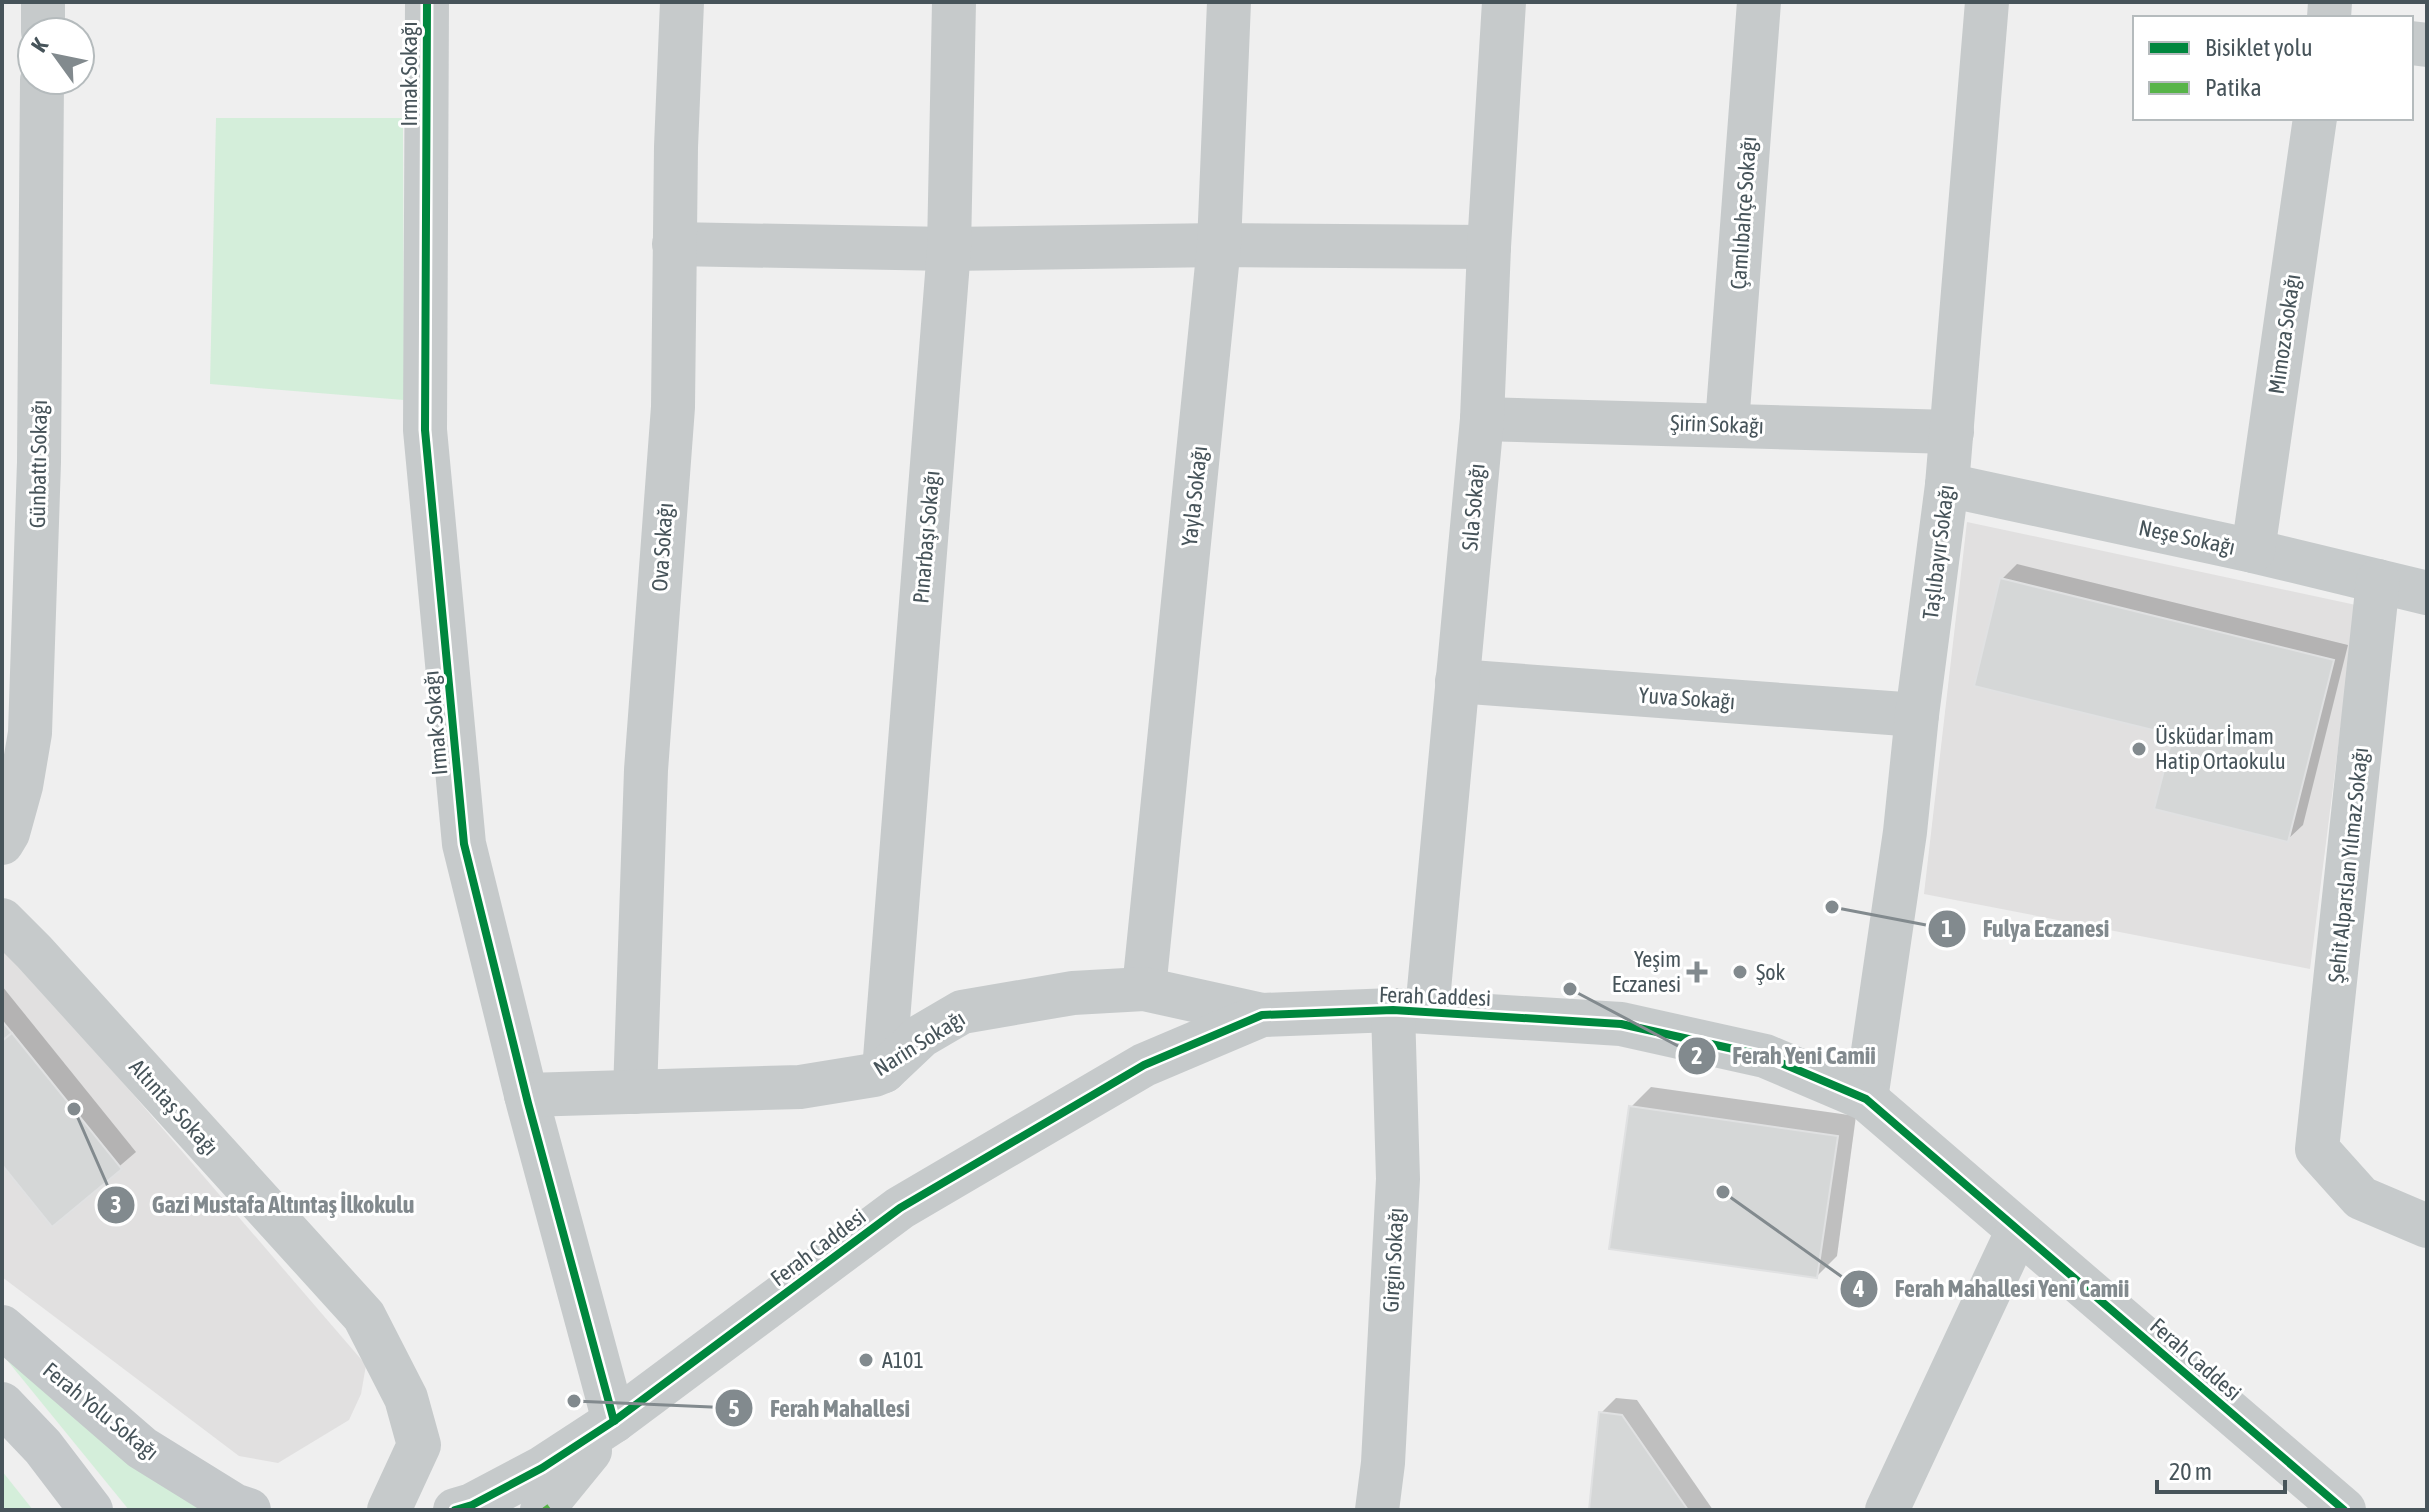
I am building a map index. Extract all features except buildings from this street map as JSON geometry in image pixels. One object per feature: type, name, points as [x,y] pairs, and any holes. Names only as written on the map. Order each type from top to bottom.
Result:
[{"type":"main road","name":"Ferah Yolu Sokağı","points":[[2,1327],[142,1448],[234,1505],[249,1510]]},
{"type":"main road","points":[[2,1404],[43,1447],[91,1510]]},
{"type":"street","name":"Irmak Sokağı","points":[[427,2],[425,430],[464,844],[526,1095],[614,1421]]},
{"type":"street","name":"Ova Sokağı","points":[[635,1092],[646,770],[673,407],[674,244],[682,2]]},
{"type":"street","name":"Pınarbaşı Sokağı","points":[[884,1071],[949,249],[954,2]]},
{"type":"street","name":"Yayla Sokağı","points":[[1144,989],[1219,245],[1229,2]]},
{"type":"street","name":"Sıla Sokağı","points":[[1410,1011],[1457,681],[1482,419],[1504,2]]},
{"type":"street","name":"Çamlıbahçe Sokağı","points":[[1727,424],[1759,2]]},
{"type":"street","name":"Taşlıbayır Sokağı","points":[[1866,1099],[1905,832],[1947,485],[1987,2]]},
{"type":"street","name":"Günbattı Sokağı","points":[[2,843],[8,833],[21,786],[30,733],[39,462],[42,96]]},
{"type":"street","name":"Mimoza Sokağı","points":[[2253,551],[2315,120]]},
{"type":"street","points":[[674,244],[949,249],[1219,245],[1489,247]]},
{"type":"street","name":"Şirin Sokağı","points":[[1482,419],[1952,432]]},
{"type":"street","name":"Neşe Sokağı","points":[[1947,485],[2253,551],[2427,593]]},
{"type":"street","name":"Şehit Alparslan Yılmaz Sokağı","points":[[2378,581],[2317,1149],[2361,1198],[2427,1226]]},
{"type":"street","name":"Yuva Sokağı","points":[[1457,681],[1917,715]]},
{"type":"street","name":"Altıntaş Sokağı","points":[[2,920],[364,1316],[406,1398],[419,1445],[389,1510]]},
{"type":"street","name":"Narin Sokağı","points":[[526,1095],[800,1087],[884,1071],[921,1036],[962,1012],[1073,993],[1144,989],[1262,1015]]},
{"type":"street","name":"Ferah Caddesi","points":[[455,1510],[472,1505],[542,1468],[614,1421],[900,1208],[1144,1065],[1262,1015],[1410,1011],[1621,1024],[1765,1056],[1866,1099],[2018,1230],[2320,1502]]},
{"type":"street","name":"Girgin Sokağı","points":[[1377,1510],[1383,1463],[1410,1011]]},
{"type":"street","points":[[1887,1510],[2018,1230]]},
{"type":"street","points":[[545,1509],[614,1421]]},
{"type":"shaded area","name":"Üsküdar İmam Hatip Ortaokulu","points":[[1967,522],[2356,605],[2310,969],[1924,894]]},
{"type":"shaded area","points":[[2,942],[366,1365],[361,1394],[349,1420],[278,1463],[239,1456],[2,1277]]},
{"type":"green space","points":[[216,118],[403,118],[404,400],[210,384]]},
{"type":"green space","points":[[2,1354],[224,1510],[129,1510]]},
{"type":"green space","points":[[2,1471],[33,1510],[2,1510]]},
{"type":"marked path","points":[[545,1506],[548,1510]]},
{"type":"cycle path","points":[[427,2],[425,430],[464,844],[528,1103],[614,1421]]},
{"type":"cycle path","points":[[455,1510],[472,1505],[542,1468],[614,1421],[900,1208],[1144,1065],[1262,1015],[1393,1010],[1621,1024],[1765,1056],[1866,1099],[2344,1510]]},
{"type":"place","name":"Üsküdar İmam Hatip Ortaokulu","points":[[2139,749]]},
{"type":"place","name":"Fulya Eczanesi","points":[[1832,907]]},
{"type":"place","name":"Yeşim Eczanesi","points":[[1697,972]]},
{"type":"place","name":"Şok","points":[[1740,972]]},
{"type":"place","name":"Ferah Yeni Camii","points":[[1570,989]]},
{"type":"place","name":"Gazi Mustafa Altıntaş İlkokulu","points":[[74,1109]]},
{"type":"place","name":"Ferah Mahallesi Yeni Camii","points":[[1723,1192]]},
{"type":"place","name":"A101","points":[[866,1360]]},
{"type":"place","name":"Ferah Mahallesi","points":[[574,1401]]}]
